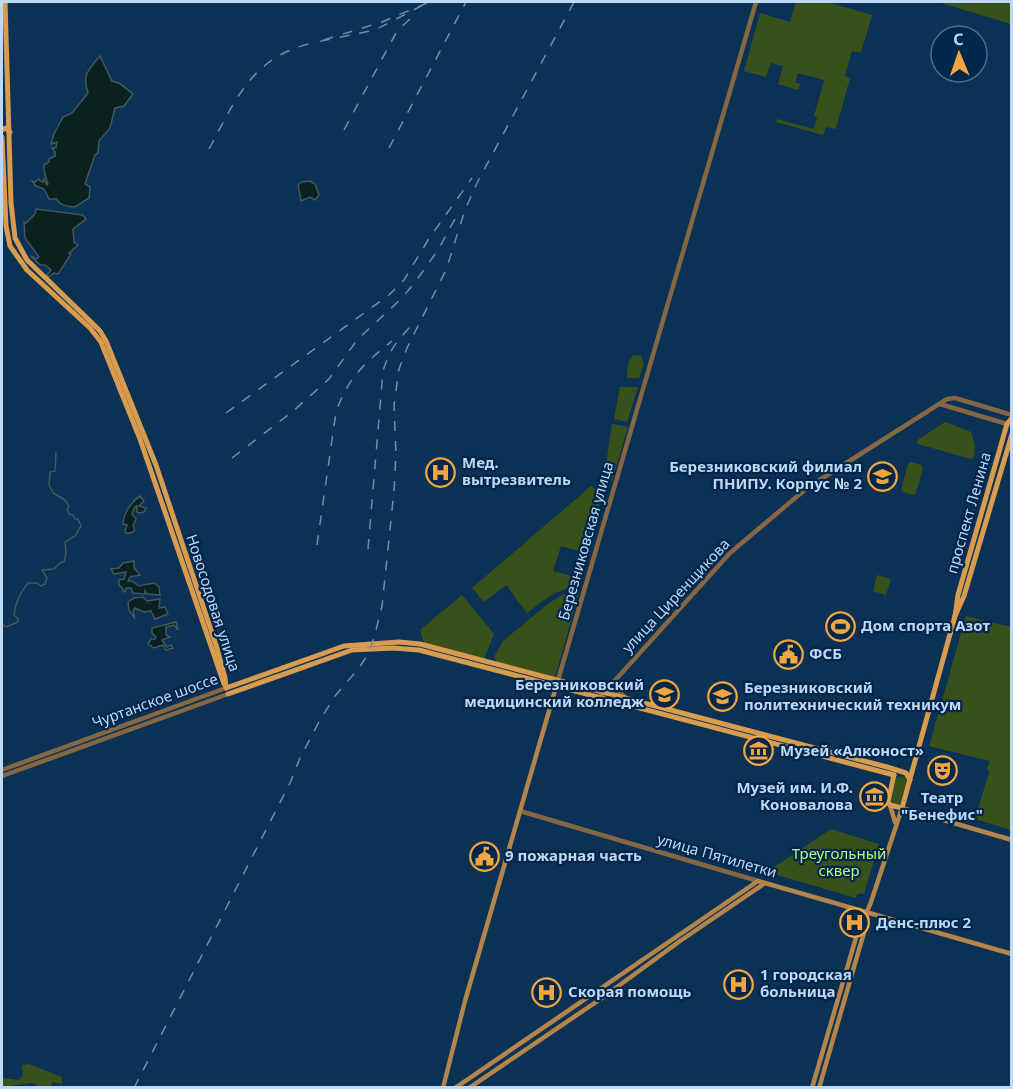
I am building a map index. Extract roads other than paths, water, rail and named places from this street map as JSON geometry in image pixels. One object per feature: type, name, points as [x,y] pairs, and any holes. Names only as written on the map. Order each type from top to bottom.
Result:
[{"type":"main road","name":"Новосодовая улица","points":[[5,2],[11,203],[15,238],[27,260],[100,331],[106,341],[156,465],[216,645],[227,691]]},
{"type":"main road","points":[[2,130],[6,128],[10,132]]},
{"type":"main road","name":"Новосодовая улица","points":[[2,137],[6,226],[10,246],[27,270],[90,328],[101,342],[144,450],[227,691]]},
{"type":"main road","name":"проспект Ленина","points":[[819,1088],[867,922],[867,912],[910,780],[955,616],[958,595],[1011,416]]},
{"type":"main road","name":"проспект Ленина","points":[[955,616],[964,596],[1011,434]]},
{"type":"main road","name":"Чуртанское шоссе","points":[[227,691],[351,644],[399,642],[420,644],[557,683]]},
{"type":"main road","points":[[393,648],[399,642]]},
{"type":"main road","name":"Чуртанское шоссе","points":[[227,691],[352,650],[393,648],[419,650],[557,683]]},
{"type":"main road","points":[[557,683],[605,692],[903,771],[910,780]]},
{"type":"main road","points":[[557,683],[600,698],[894,775],[912,766]]},
{"type":"main road","name":"Березниковская улица","points":[[442,1088],[557,683]]},
{"type":"main road","points":[[894,775],[888,797],[894,814],[895,828]]},
{"type":"main road","points":[[890,805],[1011,840]]},
{"type":"main road","points":[[455,1088],[758,880]]},
{"type":"main road","name":"улица Пятилетки","points":[[758,880],[1011,954]]},
{"type":"main road","points":[[469,1088],[766,883]]},
{"type":"main road","points":[[714,910],[718,916]]},
{"type":"main road","name":"проспект Ленина","points":[[812,1088],[862,916],[867,912]]},
{"type":"street","name":"Березниковская улица","points":[[557,683],[756,2]]},
{"type":"street","name":"улица Циренщикова","points":[[600,698],[730,553],[807,488],[947,399],[955,398],[1011,416]]},
{"type":"street","points":[[940,404],[1009,424]]},
{"type":"street","points":[[615,680],[618,691],[626,698]]},
{"type":"street","name":"Чуртанское шоссе","points":[[2,770],[227,691]]},
{"type":"street","name":"Чуртанское шоссе","points":[[2,776],[227,691]]},
{"type":"street","name":"улица Пятилетки","points":[[520,811],[758,880]]},
{"type":"waterway","points":[[2,624],[6,627],[18,622],[14,615],[23,590],[28,583],[37,583],[41,586],[45,584],[47,578],[42,570],[54,569],[64,562],[65,542],[75,536],[81,526],[78,519],[69,514],[67,509],[69,506],[65,500],[53,493],[49,485],[50,472],[55,471],[56,453]]},
{"type":"railway","points":[[427,3],[382,22],[317,42],[375,30],[430,2]]},
{"type":"railway","points":[[389,148],[466,2]]},
{"type":"railway","points":[[134,1088],[320,720],[335,696],[368,654],[382,606],[394,491],[396,454],[394,405],[399,369],[446,270],[465,210],[477,183],[574,2]]},
{"type":"railway","points":[[344,130],[397,31],[411,18]]},
{"type":"railway","points":[[209,149],[239,96],[262,68],[295,48],[317,42]]},
{"type":"railway","points":[[226,413],[389,295],[404,280],[428,240],[472,178]]},
{"type":"railway","points":[[232,458],[292,412],[329,379],[357,340],[401,299],[416,281],[438,250],[456,217]]},
{"type":"railway","points":[[368,549],[383,371],[392,349],[416,320]]},
{"type":"railway","points":[[317,545],[336,412],[346,389],[358,372],[392,341]]},
{"type":"place","name":"Мед. вытрезвитель","points":[[441,472]]},
{"type":"place","name":"Березниковский филиал ПНИПУ. Корпус № 2","points":[[883,476]]},
{"type":"place","name":"Дом спорта Азот","points":[[840,626]]},
{"type":"place","name":"ФСБ","points":[[788,654]]},
{"type":"place","name":"Березниковский медицинский колледж","points":[[665,694]]},
{"type":"place","name":"Березниковский политехнический техникум","points":[[723,697]]},
{"type":"place","name":"Музей «Алконост»","points":[[759,751]]},
{"type":"place","name":"Театр \"Бенефис\"","points":[[942,771]]},
{"type":"place","name":"Музей им. И.Ф. Коновалова","points":[[874,797]]},
{"type":"place","name":"9 пожарная часть","points":[[484,856]]},
{"type":"place","name":"Денс-плюс 2","points":[[855,923]]},
{"type":"place","name":"1 городская больница","points":[[739,984]]},
{"type":"place","name":"Скорая помощь","points":[[547,992]]},
{"type":"park label","name":"Треугольный сквер","points":[[839,862]]}]
